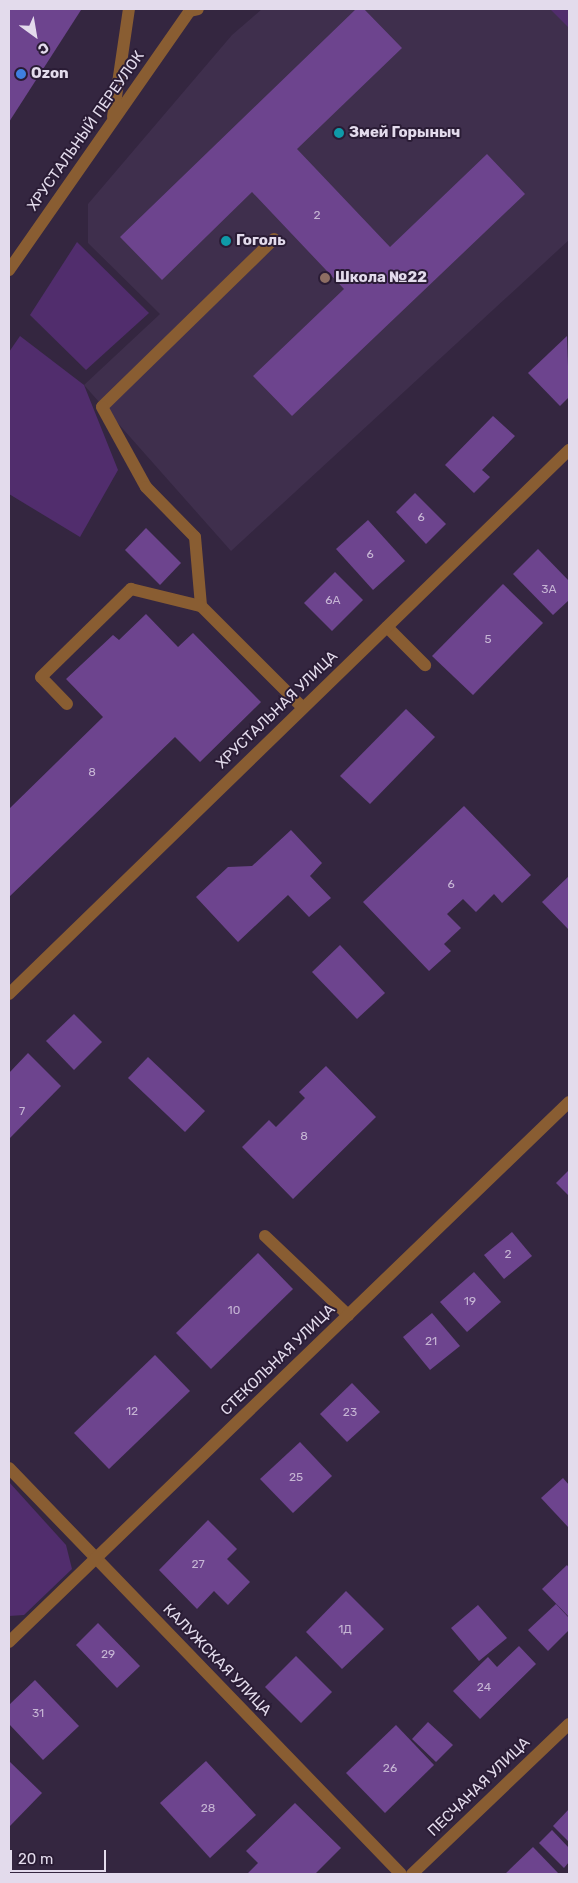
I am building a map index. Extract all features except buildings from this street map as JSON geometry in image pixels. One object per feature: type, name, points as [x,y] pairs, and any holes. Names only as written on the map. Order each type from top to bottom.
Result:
[{"type":"street","points":[[112,121],[129,9]]},
{"type":"street","name":"ХРУСТАЛЬНЫЙ ПЕРЕУЛОК","points":[[9,270],[112,121],[194,10]]},
{"type":"street","points":[[201,606],[195,537],[146,487],[102,407],[274,239]]},
{"type":"street","name":"ХРУСТАЛЬНАЯ УЛИЦА","points":[[9,994],[569,450]]},
{"type":"street","points":[[67,704],[41,677],[131,589],[201,606],[303,708]]},
{"type":"street","points":[[387,627],[425,665]]},
{"type":"street","name":"СТЕКОЛЬНАЯ УЛИЦА","points":[[10,1639],[569,1102]]},
{"type":"street","points":[[265,1236],[348,1315]]},
{"type":"street","name":"КАЛУЖСКАЯ УЛИЦА","points":[[9,1468],[401,1874]]},
{"type":"street","name":"ПЕСЧАНАЯ УЛИЦА","points":[[412,1874],[569,1724]]},
{"type":"shaded area","name":"Школа №22","points":[[262,9],[569,9],[569,240],[231,551],[84,385],[160,314],[88,243],[88,204],[232,35]]},
{"type":"shaded area","points":[[550,9],[569,9],[569,28]]},
{"type":"shaded area","points":[[77,242],[149,313],[86,370],[30,315]]},
{"type":"shaded area","points":[[20,336],[84,385],[118,470],[80,537],[9,494],[9,352]]},
{"type":"shaded area","points":[[9,1482],[66,1545],[72,1569],[24,1615],[9,1616]]},
{"type":"place","name":"Ozon","points":[[21,74]]},
{"type":"place","name":"Змей Горыныч","points":[[339,133]]},
{"type":"place","name":"Гоголь","points":[[226,241]]},
{"type":"place","name":"Школа №22","points":[[325,278]]}]
